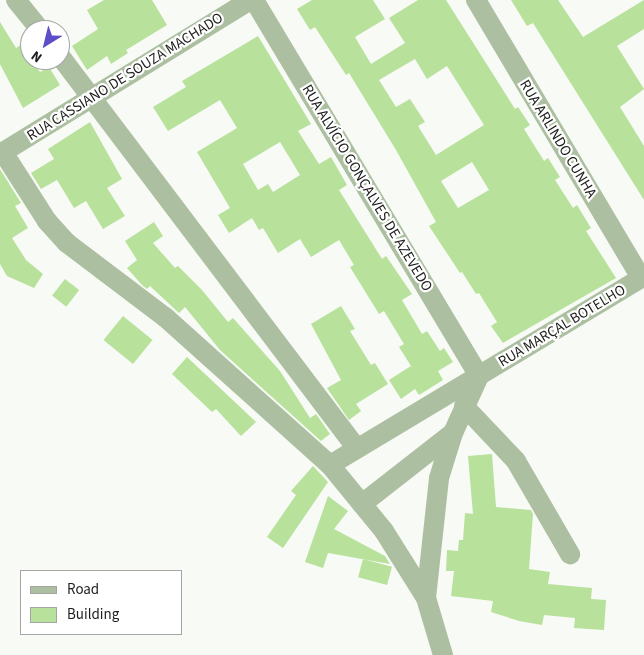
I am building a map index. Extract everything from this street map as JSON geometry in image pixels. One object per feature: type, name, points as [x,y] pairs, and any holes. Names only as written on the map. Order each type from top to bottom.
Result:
[{"type":"street","points":[[16,0],[32,20]]},
{"type":"street","name":"RUA CASSIANO DE SOUZA MACHADO","points":[[2,153],[250,0]]},
{"type":"street","name":"RUA ALVÍCIO GONÇALVES DE AZEVEDO","points":[[254,0],[479,376]]},
{"type":"street","name":"RUA ARLINDO CUNHA","points":[[476,0],[642,277]]},
{"type":"street","points":[[70,69],[356,448]]},
{"type":"street","points":[[2,153],[47,221],[67,244],[178,328],[330,465],[384,531],[426,598],[444,655]]},
{"type":"street","name":"RUA MARÇAL BOTELHO","points":[[330,465],[642,277]]},
{"type":"street","points":[[426,598],[439,478],[452,433],[479,376]]},
{"type":"street","points":[[464,406],[516,461],[570,554]]},
{"type":"street","points":[[362,504],[452,433]]},
{"type":"building","points":[[104,0],[152,0],[167,25],[126,50],[128,53],[111,64],[107,56],[87,70],[72,46],[98,29],[87,10]]},
{"type":"building","points":[[312,0],[373,0],[385,19],[355,37],[371,64],[405,43],[389,18],[418,0],[446,0],[515,109],[518,107],[530,125],[524,129],[544,161],[548,158],[560,177],[555,180],[573,208],[577,205],[591,228],[586,231],[616,278],[503,343],[491,326],[497,322],[479,293],[476,294],[462,272],[460,273],[429,226],[436,222],[396,150],[349,73],[346,75],[315,27],[310,30],[297,9]],"holes":[[[415,59],[427,79],[447,66],[484,125],[436,155],[418,126],[425,122],[410,99],[396,107],[379,80]],[[472,162],[489,190],[458,208],[441,181]]]},
{"type":"building","points":[[511,0],[558,0],[583,37],[644,0],[644,29],[617,46],[644,89],[620,107],[644,146],[644,200],[533,23],[527,26]]},
{"type":"building","points":[[0,22],[16,48],[20,45],[20,70],[39,70],[40,72],[51,70],[60,85],[23,108],[0,64]]},
{"type":"building","points":[[258,36],[311,124],[298,131],[319,164],[331,157],[347,185],[339,190],[382,259],[386,256],[412,294],[402,300],[422,334],[427,331],[440,351],[444,348],[453,362],[438,371],[443,380],[419,395],[415,389],[401,399],[389,380],[411,366],[399,347],[404,344],[384,311],[379,314],[350,267],[354,265],[339,240],[311,257],[300,239],[278,253],[263,228],[259,230],[252,218],[229,233],[218,215],[230,208],[197,152],[237,128],[220,100],[168,131],[153,107],[186,87],[182,81]],"holes":[[[280,142],[300,175],[273,192],[268,184],[258,190],[243,164]]]},
{"type":"building","points":[[90,122],[122,179],[107,188],[125,216],[103,229],[86,201],[74,208],[57,180],[41,189],[31,173],[54,159],[48,149]]},
{"type":"building","points":[[0,169],[21,203],[15,206],[28,228],[12,238],[26,260],[43,274],[34,288],[7,276],[0,264]]},
{"type":"building","points":[[154,222],[163,236],[153,243],[175,268],[178,266],[202,290],[228,322],[233,318],[280,371],[310,418],[316,414],[330,434],[321,441],[220,350],[185,307],[179,313],[150,286],[147,289],[142,285],[127,268],[137,260],[125,241]]},
{"type":"building","points":[[65,279],[79,290],[66,307],[52,296]]},
{"type":"building","points":[[341,306],[355,329],[350,331],[371,365],[375,363],[388,384],[356,404],[361,411],[349,420],[327,388],[341,380],[311,324]]},
{"type":"building","points":[[123,316],[153,340],[133,364],[103,340]]},
{"type":"building","points":[[187,357],[256,422],[241,436],[216,409],[212,412],[172,374]]},
{"type":"building","points":[[492,454],[496,507],[531,510],[533,514],[529,569],[550,572],[548,584],[592,588],[591,599],[606,600],[604,630],[574,628],[575,618],[544,615],[542,625],[519,621],[491,612],[493,601],[451,596],[454,571],[446,571],[447,550],[458,551],[459,540],[463,540],[465,513],[473,514],[468,456]]},
{"type":"building","points":[[313,466],[328,482],[283,548],[267,537],[296,495],[291,491]]},
{"type":"building","points":[[328,496],[348,511],[334,529],[385,556],[390,564],[328,553],[323,568],[305,562]]},
{"type":"building","points":[[363,559],[392,567],[387,585],[358,577]]}]
